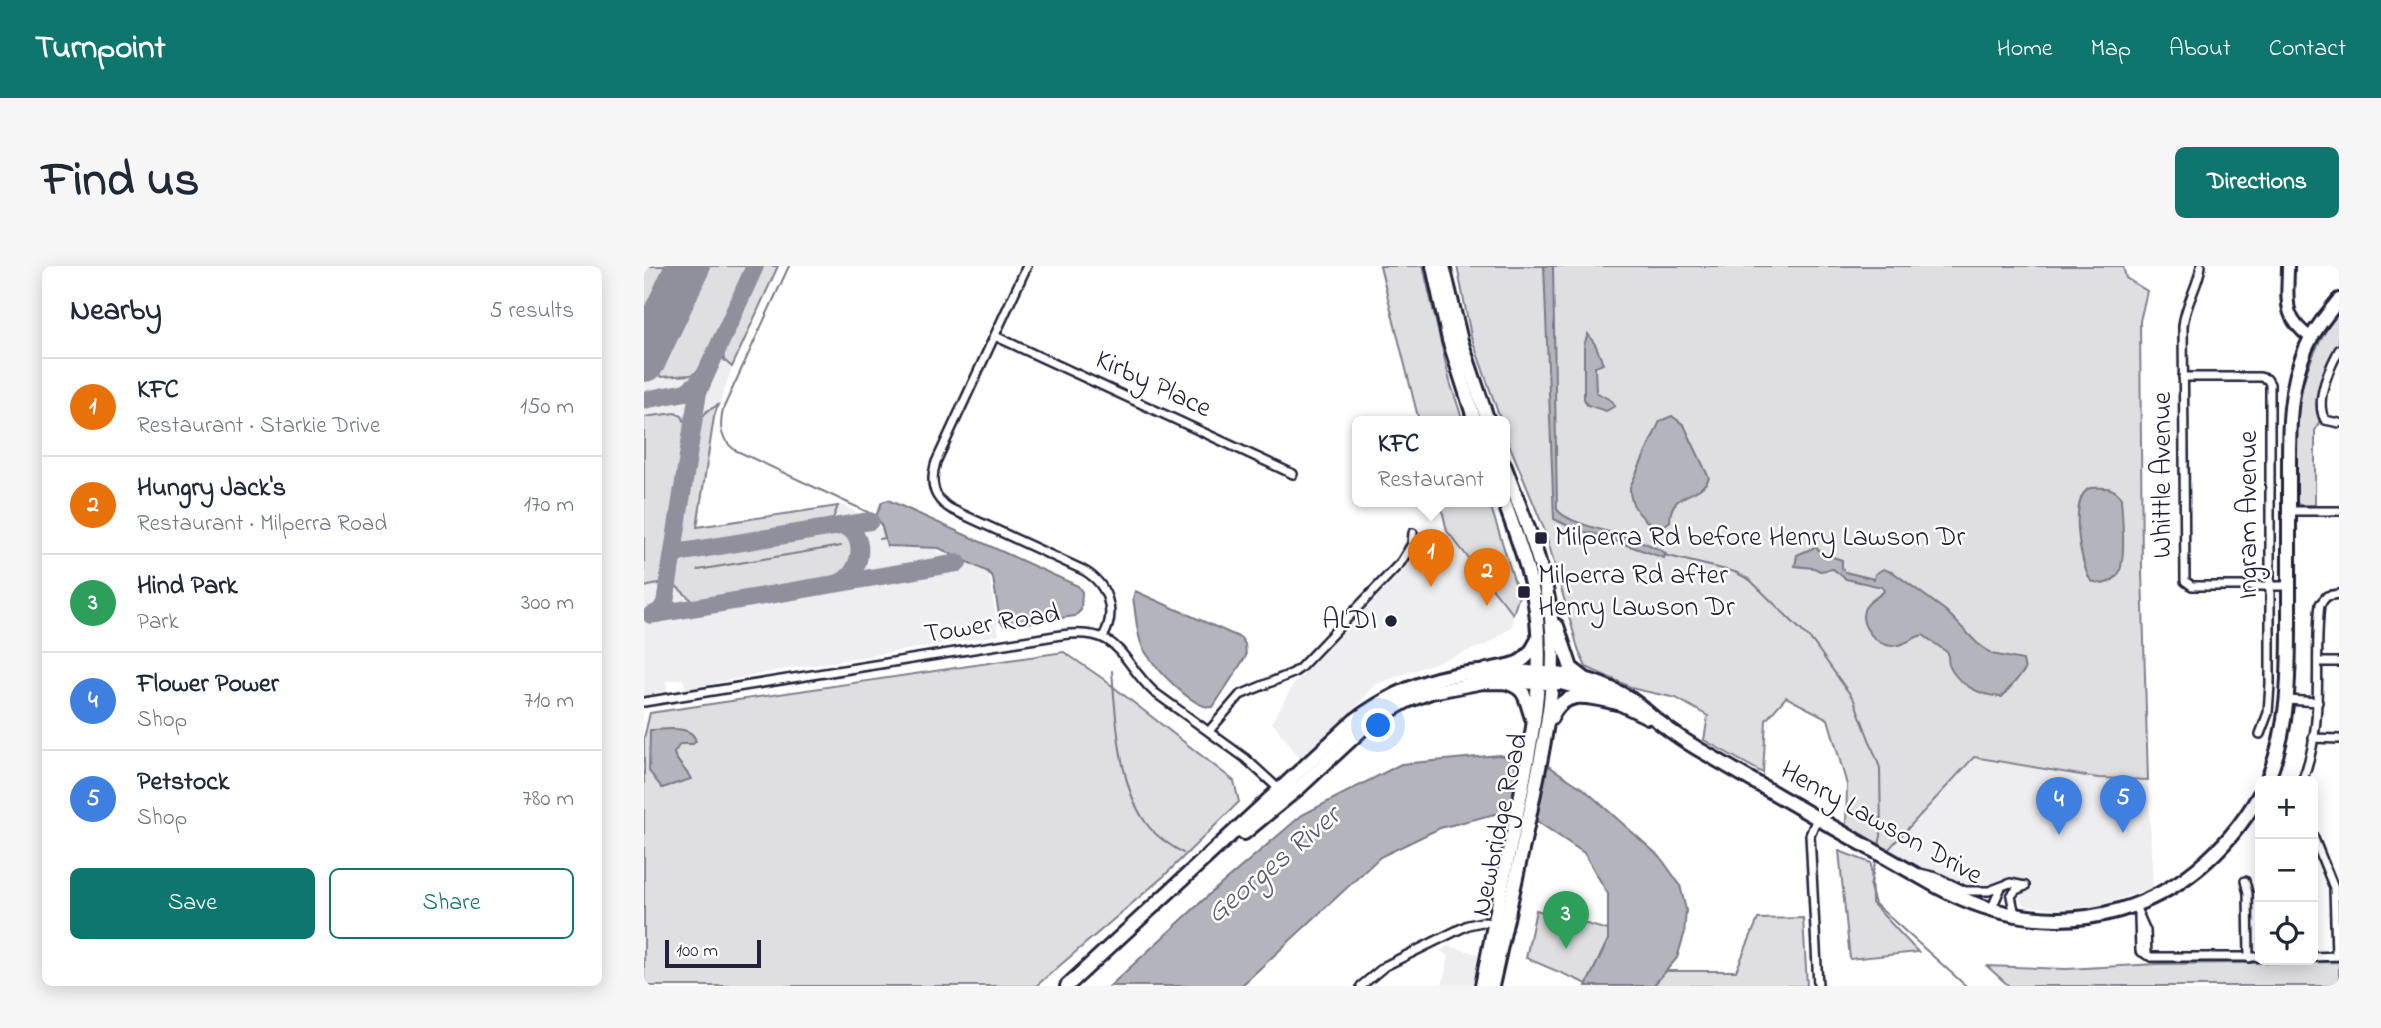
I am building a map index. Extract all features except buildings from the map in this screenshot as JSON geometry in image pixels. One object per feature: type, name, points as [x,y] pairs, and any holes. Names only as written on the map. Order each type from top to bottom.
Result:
[{"type":"main road","points":[[1433,266],[1449,340],[1473,416]]},
{"type":"main road","points":[[1443,266],[1461,341],[1486,416]]},
{"type":"main road","points":[[2288,266],[2288,306],[2291,319],[2297,329],[2311,338]]},
{"type":"main road","points":[[2269,776],[2280,744],[2288,700],[2291,408],[2298,372],[2311,338],[2339,300]]},
{"type":"main road","points":[[1510,481],[1535,550],[1569,664],[1584,678]]},
{"type":"main road","points":[[1506,507],[1529,576],[1546,678]]},
{"type":"main road","points":[[1545,585],[1551,616],[1546,678]]},
{"type":"main road","points":[[1488,670],[1523,661],[1539,637]]},
{"type":"main road","name":"Henry Lawson Drive","points":[[1067,986],[1201,864],[1237,838],[1355,720],[1388,698],[1426,681],[1451,675],[1488,670],[1546,678],[1588,690],[1658,721],[1706,754],[1954,895],[1991,910],[2015,915],[2065,919],[2137,912],[2204,863],[2235,832],[2255,802]]},
{"type":"main road","name":"Newbridge Road","points":[[1482,986],[1500,923],[1536,751],[1546,678]]},
{"type":"main road","name":"Henry Lawson Drive","points":[[1284,793],[1383,713],[1407,701],[1443,689],[1483,682],[1584,678],[1626,697],[1648,710],[1658,721]]},
{"type":"main road","points":[[1502,681],[1514,685],[1525,694],[1540,728],[1566,699],[1587,697],[1617,703]]},
{"type":"main road","name":"Newbridge Road","points":[[1492,986],[1500,923]]},
{"type":"street","name":"Whittle Avenue","points":[[2201,266],[2184,314],[2185,581],[2192,586],[2289,586]]},
{"type":"street","points":[[1025,267],[936,462],[932,477],[935,493],[942,503],[951,509],[1098,579],[1107,594],[1110,617],[1103,637]]},
{"type":"street","name":"Kirby Place","points":[[995,336],[1293,474]]},
{"type":"street","points":[[2339,349],[2324,391],[2322,415],[2327,422],[2339,423]]},
{"type":"street","name":"Ingram Avenue","points":[[2183,377],[2260,377],[2269,381],[2268,706],[2260,734]]},
{"type":"street","points":[[2289,511],[2339,511]]},
{"type":"street","points":[[1209,731],[1240,695],[1293,673],[1300,667],[1401,562],[1412,544],[1413,533]]},
{"type":"street","points":[[2303,776],[2313,738],[2318,702],[2320,604],[2327,596],[2339,594]]},
{"type":"street","name":"Tower Road","points":[[644,702],[1079,633],[1103,637],[1121,651],[1141,680],[1154,692],[1245,758],[1284,793]]},
{"type":"street","points":[[2319,662],[2339,662]]},
{"type":"street","points":[[2288,700],[2318,702]]},
{"type":"street","points":[[2313,738],[2339,739]]},
{"type":"street","points":[[1817,818],[1810,835],[1818,986]]},
{"type":"street","points":[[2315,839],[2335,874],[2338,956],[2318,957]]},
{"type":"street","points":[[1906,869],[1936,877],[1965,891],[1978,893],[2010,883],[2025,886],[2011,896],[2015,915]]},
{"type":"street","points":[[2245,881],[2249,958]]},
{"type":"street","points":[[1991,910],[2001,887]]},
{"type":"street","points":[[2137,912],[2139,948],[2142,954],[2153,958],[2255,957]]},
{"type":"street","points":[[1361,986],[1385,967],[1458,930],[1482,922],[1500,923]]},
{"type":"shaded area","points":[[644,266],[779,266],[733,365],[716,414],[698,528],[843,505],[873,521],[874,525],[989,574],[999,635],[769,672],[686,689],[683,679],[666,681],[667,691],[644,695]]},
{"type":"shaded area","points":[[644,266],[675,266],[644,332]]},
{"type":"shaded area","points":[[700,266],[748,266],[698,371],[691,375],[661,377],[656,372],[655,364]]},
{"type":"shaded area","points":[[763,266],[778,266],[732,367],[724,360],[723,351]]},
{"type":"shaded area","points":[[1380,266],[1423,266],[1450,382],[1461,416],[1418,416]]},
{"type":"shaded area","points":[[1457,266],[2123,266],[2126,278],[2147,291],[2140,321],[2142,572],[2148,780],[2098,778],[1974,757],[1887,851],[1846,827],[1847,785],[1828,719],[1786,697],[1766,720],[1763,773],[1704,740],[1708,716],[1676,698],[1635,689],[1586,667],[1579,652],[1545,531],[1510,446],[1510,416],[1499,416],[1471,336]]},
{"type":"shaded area","points":[[2339,311],[2339,342],[2319,391],[2320,420],[2315,431],[2315,505],[2300,505],[2294,501],[2294,448],[2299,402],[2312,357]]},
{"type":"shaded area","points":[[718,405],[697,527],[838,506],[831,523],[703,544],[682,544],[699,422],[707,411]]},
{"type":"shaded area","points":[[675,413],[682,416],[686,425],[661,580],[658,584],[644,587],[644,417]]},
{"type":"shaded area","points":[[1441,507],[1491,507],[1519,596],[1513,614],[1447,531]]},
{"type":"shaded area","points":[[836,531],[853,539],[855,551],[852,565],[839,576],[695,603],[675,585],[678,562],[683,558]]},
{"type":"shaded area","points":[[1447,531],[1513,614],[1512,627],[1488,644],[1374,685],[1362,701],[1301,760],[1272,722],[1293,685],[1421,551],[1432,549]]},
{"type":"shaded area","points":[[1064,652],[1102,678],[1234,781],[1239,802],[1164,876],[1036,986],[644,986],[644,738],[650,713]]},
{"type":"shaded area","points":[[1974,757],[2098,778],[2148,780],[2153,887],[2100,906],[2062,909],[2027,906],[2020,901],[2022,893],[1979,885],[1974,887],[1952,878],[1923,872],[1887,851]]},
{"type":"shaded area","points":[[1839,851],[1871,863],[1872,903],[1918,952],[1850,959]]},
{"type":"shaded area","points":[[1536,910],[1608,930],[1608,940],[1587,984],[1526,958]]},
{"type":"shaded area","points":[[1803,918],[1807,986],[1653,986],[1666,971],[1736,971],[1758,919]]},
{"type":"shaded area","points":[[1448,946],[1482,955],[1475,986],[1442,986],[1449,956],[1440,951]]},
{"type":"shaded area","points":[[2318,962],[2339,962],[2339,986],[2009,986],[1987,966],[2066,969],[2157,964],[2318,965]]},
{"type":"water","points":[[1544,266],[1553,266],[1557,509],[1582,524],[1647,544],[1666,553],[1664,558],[1576,530],[1554,519]]},
{"type":"water","points":[[1588,334],[1603,364],[1595,367],[1596,392],[1612,401],[1615,406],[1606,411],[1587,405],[1584,399],[1584,345]]},
{"type":"water","points":[[1672,416],[1684,425],[1709,478],[1699,490],[1675,504],[1670,521],[1664,526],[1652,526],[1636,509],[1631,499],[1630,487],[1660,421]]},
{"type":"water","points":[[2090,488],[2112,489],[2121,498],[2122,561],[2117,576],[2103,584],[2091,581],[2080,547],[2079,504],[2083,494]]},
{"type":"water","points":[[888,500],[1078,586],[1082,592],[1081,610],[1075,616],[1005,626],[1000,621],[993,578],[988,572],[939,548],[887,546],[876,516],[882,502]]},
{"type":"water","points":[[1815,547],[1824,554],[1842,560],[1845,572],[1874,579],[1875,574],[1883,569],[1894,573],[1946,611],[1977,643],[1992,654],[2023,660],[2025,670],[2002,697],[1994,696],[1964,684],[1949,665],[1948,653],[1923,635],[1897,646],[1880,642],[1866,628],[1863,616],[1868,604],[1884,591],[1882,587],[1846,579],[1833,569],[1820,571],[1795,566],[1797,555]]},
{"type":"water","points":[[1135,591],[1241,638],[1245,644],[1246,656],[1213,707],[1205,706],[1184,694],[1148,656],[1138,630],[1133,598]]},
{"type":"water","points":[[677,729],[693,736],[696,741],[693,744],[680,744],[674,753],[691,779],[662,788],[649,771],[650,730]]},
{"type":"water","name":"Georges River","points":[[1499,755],[1550,767],[1585,790],[1660,857],[1680,885],[1686,910],[1684,935],[1677,958],[1653,986],[1586,986],[1608,940],[1608,894],[1584,853],[1535,820],[1499,813],[1440,828],[1380,857],[1241,986],[1110,986],[1212,892],[1302,815],[1401,764]]},
{"type":"waterway","points":[[789,266],[723,409],[722,432],[735,450],[876,516]]},
{"type":"waterway","points":[[879,539],[885,538]]},
{"type":"waterway","points":[[698,570],[841,546]]},
{"type":"waterway","points":[[1664,555],[1735,572],[1750,580],[1813,642],[1854,700],[1880,768],[1879,845]]},
{"type":"waterway","points":[[1112,671],[1117,729],[1129,789],[1150,828],[1183,853]]},
{"type":"waterway","points":[[1876,858],[1870,887],[1875,904],[1966,986]]},
{"type":"taxiway","points":[[655,614],[665,603],[698,392],[755,266]]},
{"type":"taxiway","points":[[644,400],[686,392],[703,379]]},
{"type":"taxiway","points":[[672,559],[683,552],[870,521]]},
{"type":"taxiway","points":[[841,526],[855,535],[859,551],[854,569],[841,582]]},
{"type":"taxiway","points":[[651,615],[958,563]]},
{"type":"runway","points":[[644,360],[688,266]]},
{"type":"place","name":"Milperra Rd before Henry Lawson Dr","points":[[1541,538]]},
{"type":"place","name":"KFC","points":[[1431,587]]},
{"type":"place","name":"Milperra Rd after Henry Lawson Dr","points":[[1524,592]]},
{"type":"place","name":"Hungry Jack's","points":[[1487,606]]},
{"type":"place","name":"ALDI","points":[[1391,621]]},
{"type":"place","name":"Petstock","points":[[2123,833]]},
{"type":"place","name":"Flower Power","points":[[2059,835]]},
{"type":"place","name":"Hind Park","points":[[1566,949]]}]
